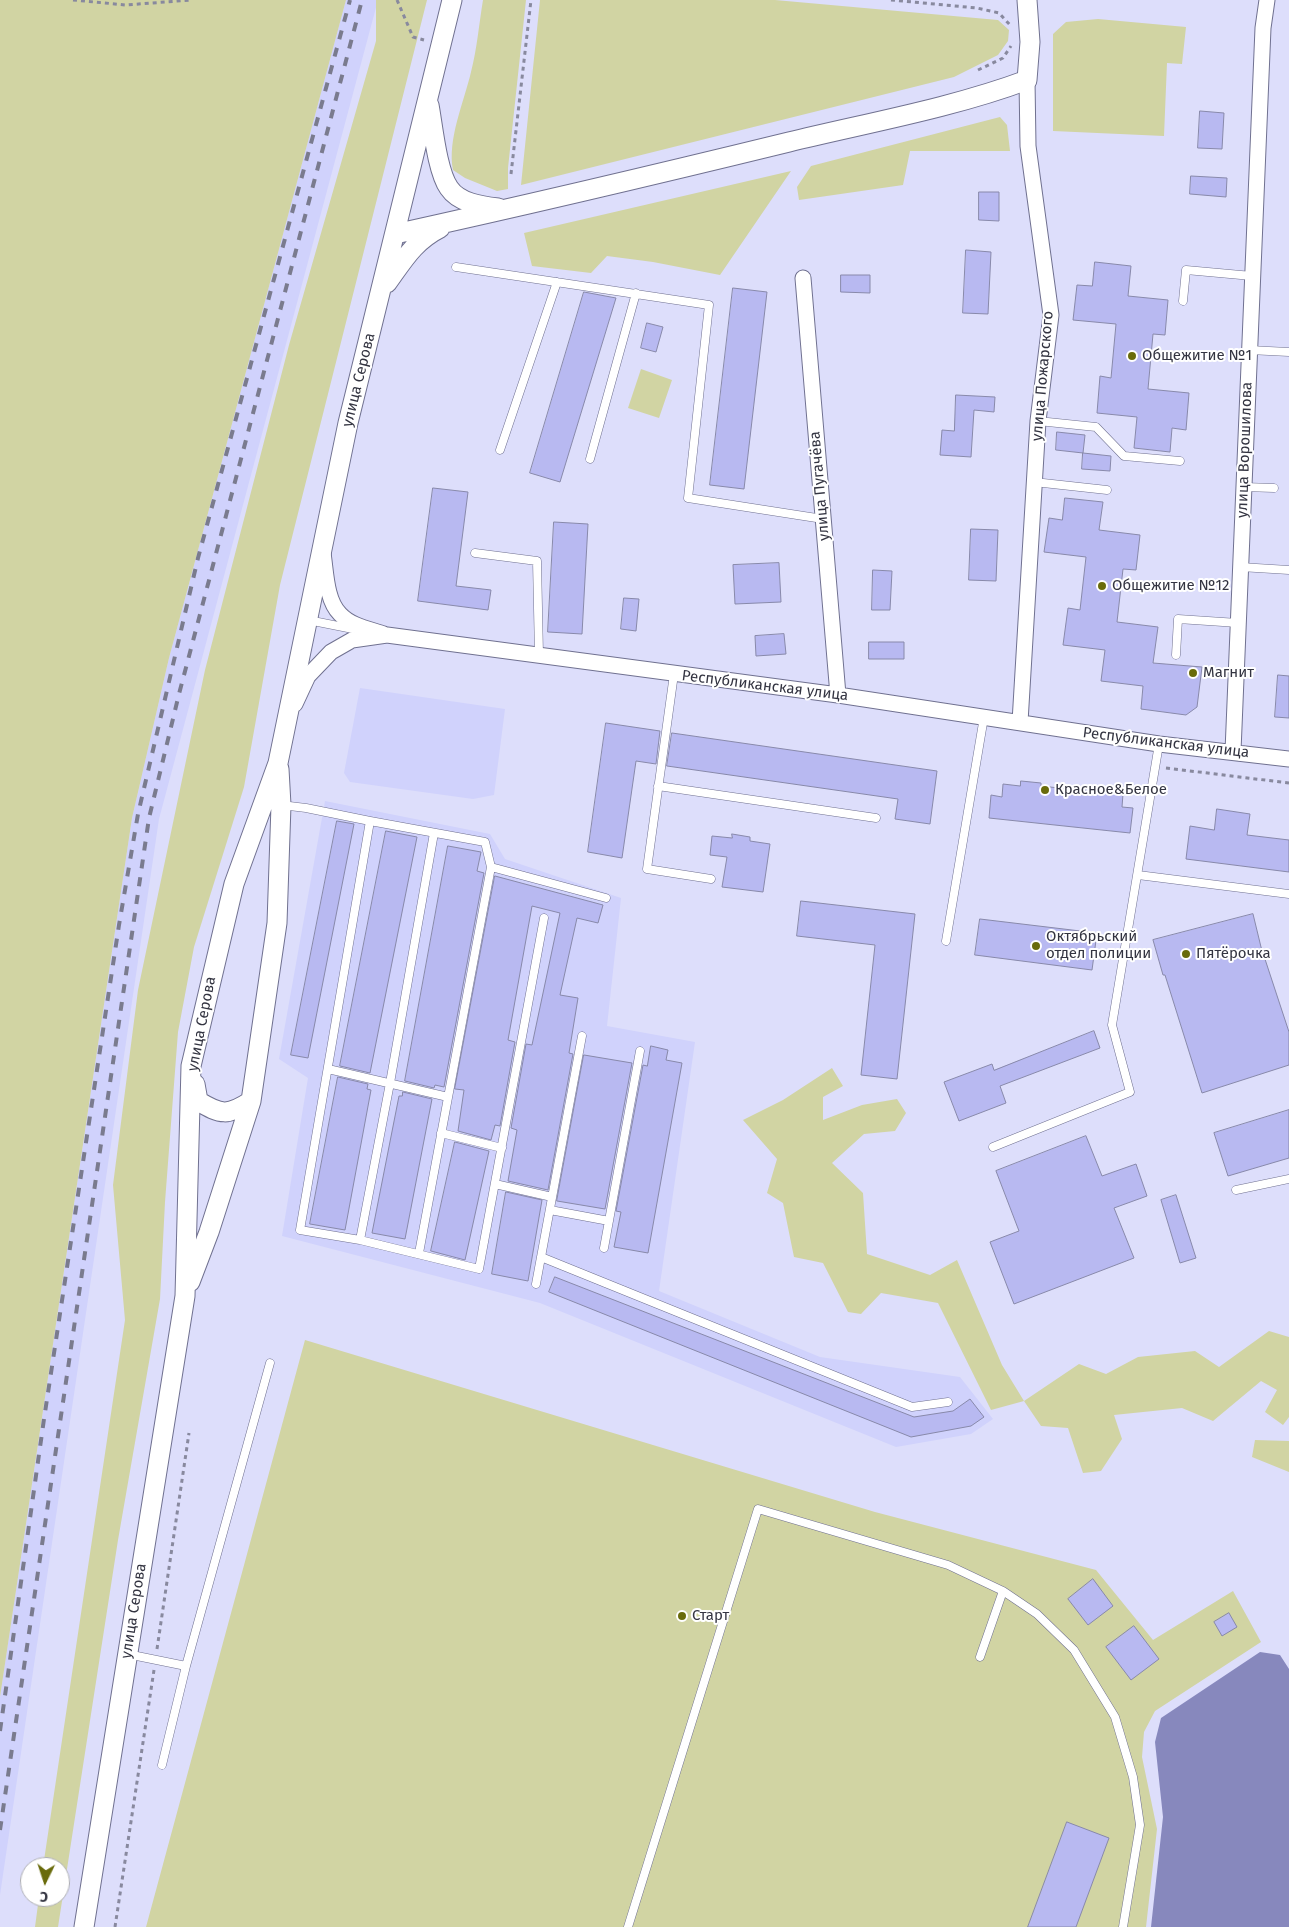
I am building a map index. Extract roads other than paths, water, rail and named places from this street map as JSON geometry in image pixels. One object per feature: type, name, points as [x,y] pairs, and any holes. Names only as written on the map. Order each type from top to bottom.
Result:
[{"type":"street","name":"улица Серова","points":[[84,1927],[186,1296],[191,1066],[234,884],[278,763],[348,423],[452,0]]},
{"type":"street","name":"улица Пожарского","points":[[1020,722],[1038,420],[1051,315],[1028,146],[1027,80],[1030,42],[1027,0]]},
{"type":"street","name":"улица Ворошилова","points":[[1233,752],[1263,28],[1267,0]]},
{"type":"street","points":[[395,234],[511,209],[916,112],[1027,80]]},
{"type":"street","points":[[428,98],[440,166],[448,188],[459,198],[480,206],[511,209]]},
{"type":"street","points":[[380,292],[414,246],[426,235],[455,221]]},
{"type":"street","name":"улица Пугачёва","points":[[803,278],[838,695]]},
{"type":"street","points":[[322,547],[330,596],[340,614],[357,626],[387,636]]},
{"type":"street","name":"Республиканская улица","points":[[285,726],[308,676],[331,652],[352,640],[387,636],[838,695],[1159,744],[1289,759]]},
{"type":"street","name":"улица Серова","points":[[186,1296],[209,1232],[250,1101],[277,922],[281,805],[278,763]]},
{"type":"street","points":[[191,1066],[198,1101],[213,1110],[234,1112],[250,1101]]},
{"type":"lane","points":[[456,267],[708,305],[688,498],[823,519]]},
{"type":"lane","points":[[1183,301],[1186,270],[1252,276]]},
{"type":"lane","points":[[500,450],[557,282]]},
{"type":"lane","points":[[590,459],[636,293]]},
{"type":"lane","points":[[1249,350],[1289,352]]},
{"type":"lane","points":[[1038,420],[1096,427],[1124,456],[1180,461]]},
{"type":"lane","points":[[1034,482],[1107,490]]},
{"type":"lane","points":[[1244,487],[1274,488]]},
{"type":"lane","points":[[475,553],[538,561],[539,655]]},
{"type":"lane","points":[[1240,567],[1289,570]]},
{"type":"lane","points":[[1176,655],[1178,619],[1238,623]]},
{"type":"lane","points":[[307,620],[387,636]]},
{"type":"lane","points":[[674,674],[647,869],[711,879]]},
{"type":"lane","points":[[946,941],[984,717]]},
{"type":"lane","points":[[993,1147],[1130,1092],[1112,1025],[1159,744]]},
{"type":"lane","points":[[658,786],[876,818]]},
{"type":"lane","points":[[281,805],[306,808],[485,842],[491,867],[418,1253]]},
{"type":"lane","points":[[370,821],[300,1230],[360,1240],[479,1269],[544,918]]},
{"type":"lane","points":[[360,1240],[390,1083],[434,832]]},
{"type":"lane","points":[[491,867],[606,898]]},
{"type":"lane","points":[[1138,875],[1289,894]]},
{"type":"lane","points":[[536,1284],[582,1036]]},
{"type":"lane","points":[[604,1248],[640,1051]]},
{"type":"lane","points":[[328,1069],[448,1097]]},
{"type":"lane","points":[[441,1133],[502,1148]]},
{"type":"lane","points":[[1236,1190],[1289,1178]]},
{"type":"lane","points":[[495,1184],[552,1197]]},
{"type":"lane","points":[[550,1210],[609,1220]]},
{"type":"lane","points":[[541,1257],[912,1407],[948,1402]]},
{"type":"lane","points":[[162,1765],[186,1666],[270,1363]]},
{"type":"lane","points":[[628,1927],[758,1509],[948,1565],[1002,1591],[1038,1614],[1074,1650],[1115,1717],[1133,1776],[1140,1825],[1123,1927]]},
{"type":"lane","points":[[980,1658],[1002,1591]]},
{"type":"lane","points":[[128,1654],[186,1666]]},
{"type":"railway","points":[[0,1731],[44,1419],[119,925],[138,814],[198,558],[350,0]]},
{"type":"railway","points":[[0,1830],[149,818],[179,694],[362,0]]},
{"type":"place","name":"Общежитие №1","points":[[1132,356]]},
{"type":"place","name":"Общежитие №12","points":[[1102,586]]},
{"type":"place","name":"Магнит","points":[[1193,673]]},
{"type":"place","name":"Красное&Белое","points":[[1045,790]]},
{"type":"place","name":"Октябрьский отдел полиции","points":[[1036,946]]},
{"type":"place","name":"Пятёрочка","points":[[1186,954]]},
{"type":"place","name":"Старт","points":[[682,1616]]}]
